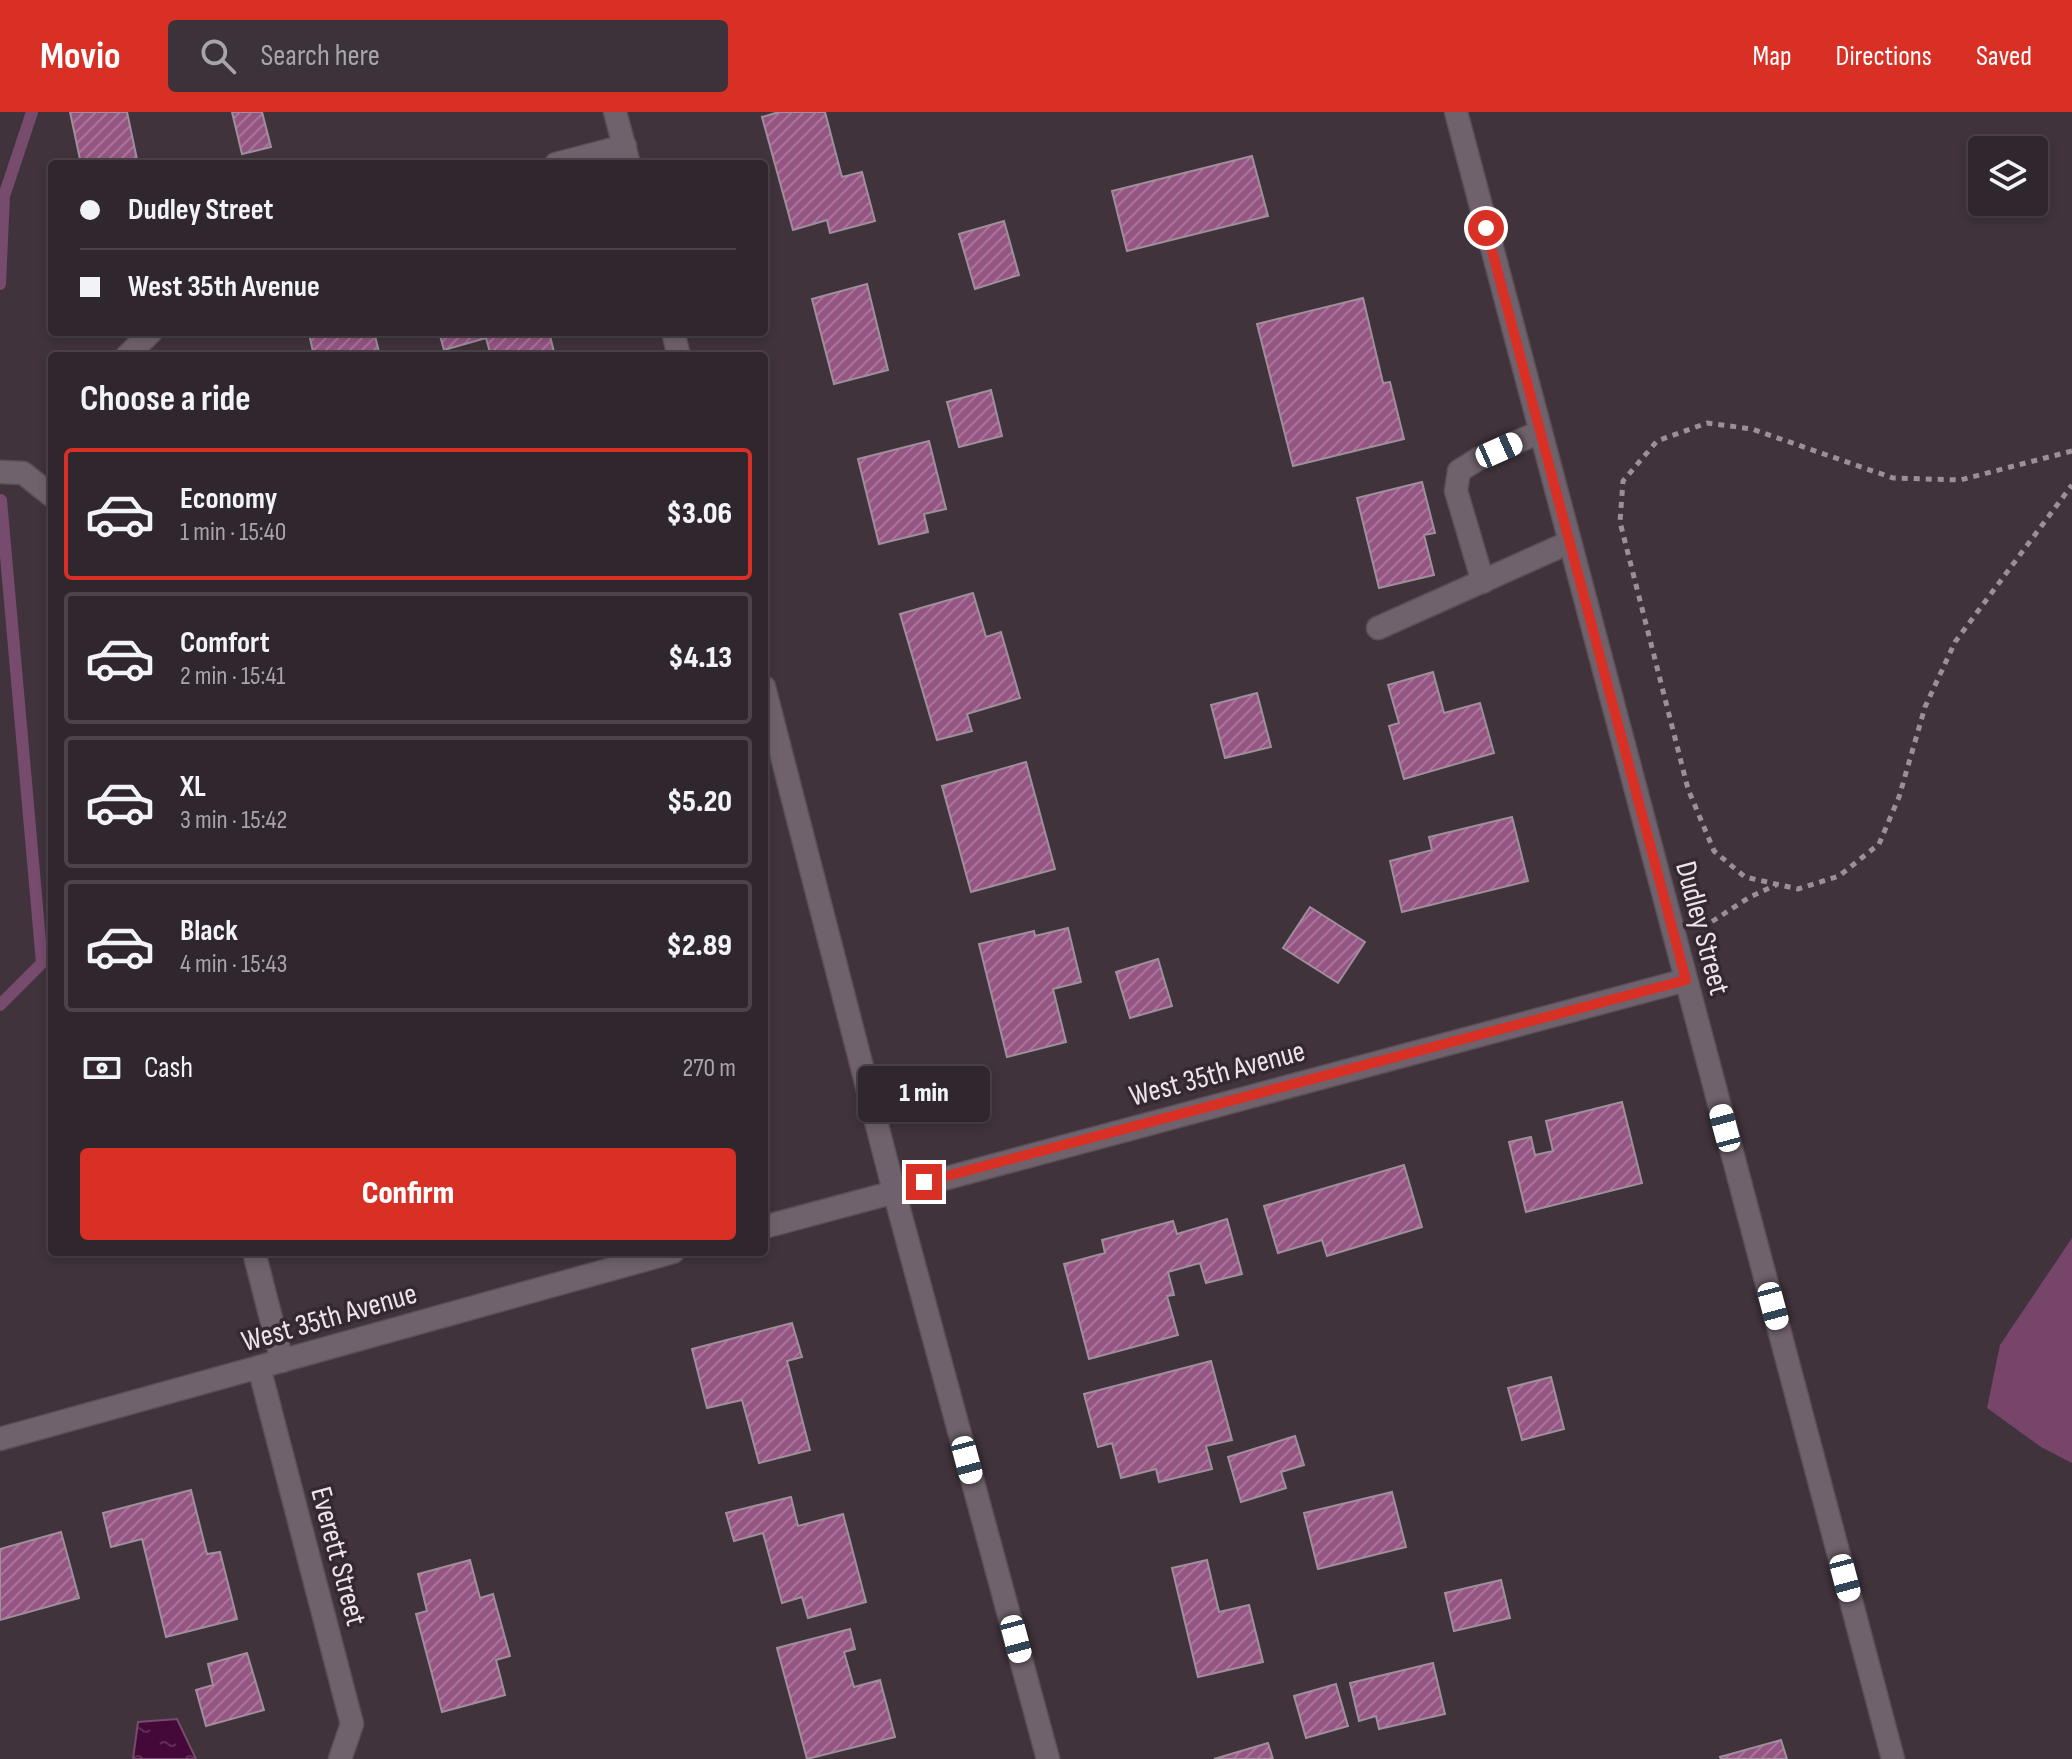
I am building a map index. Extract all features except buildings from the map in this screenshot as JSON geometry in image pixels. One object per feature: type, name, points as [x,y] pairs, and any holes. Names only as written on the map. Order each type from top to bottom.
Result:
[{"type":"street","points":[[588,160],[627,155],[615,112]]},
{"type":"street","name":"Dudley Street","points":[[1456,112],[1893,1759]]},
{"type":"street","points":[[131,352],[147,336]]},
{"type":"street","points":[[1483,582],[1456,491],[1459,471],[1478,459],[1540,432]]},
{"type":"street","points":[[0,472],[23,473],[48,493]]},
{"type":"street","points":[[1378,628],[1570,542]]},
{"type":"street","points":[[768,703],[894,1191],[1048,1759]]},
{"type":"street","name":"West 35th Avenue","points":[[768,1226],[1686,980]]},
{"type":"street","points":[[255,1256],[282,1361]]},
{"type":"street","name":"West 35th Avenue","points":[[0,1439],[659,1256]]},
{"type":"street","name":"Everett Street","points":[[259,1367],[352,1724],[340,1759]]},
{"type":"path","points":[[2072,451],[1960,480],[1893,478],[1752,429],[1707,423],[1657,441],[1623,481],[1620,522],[1688,789],[1714,851],[1745,877],[1798,889],[1839,876],[1879,844],[1899,797],[1925,707],[1955,642],[2072,485]]},
{"type":"path","points":[[1677,945],[1750,897],[1777,884]]},
{"type":"shaded area","points":[[2072,1238],[2072,1463],[2041,1447],[1987,1408],[2000,1345]]},
{"type":"water","points":[[177,1719],[196,1759],[133,1759],[138,1722]]},
{"type":"waterway","points":[[0,284],[4,196],[32,112]]},
{"type":"waterway","points":[[0,1005],[42,963],[1,500]]},
{"type":"route","points":[[924,1182],[1686,980],[1486,228]]}]
